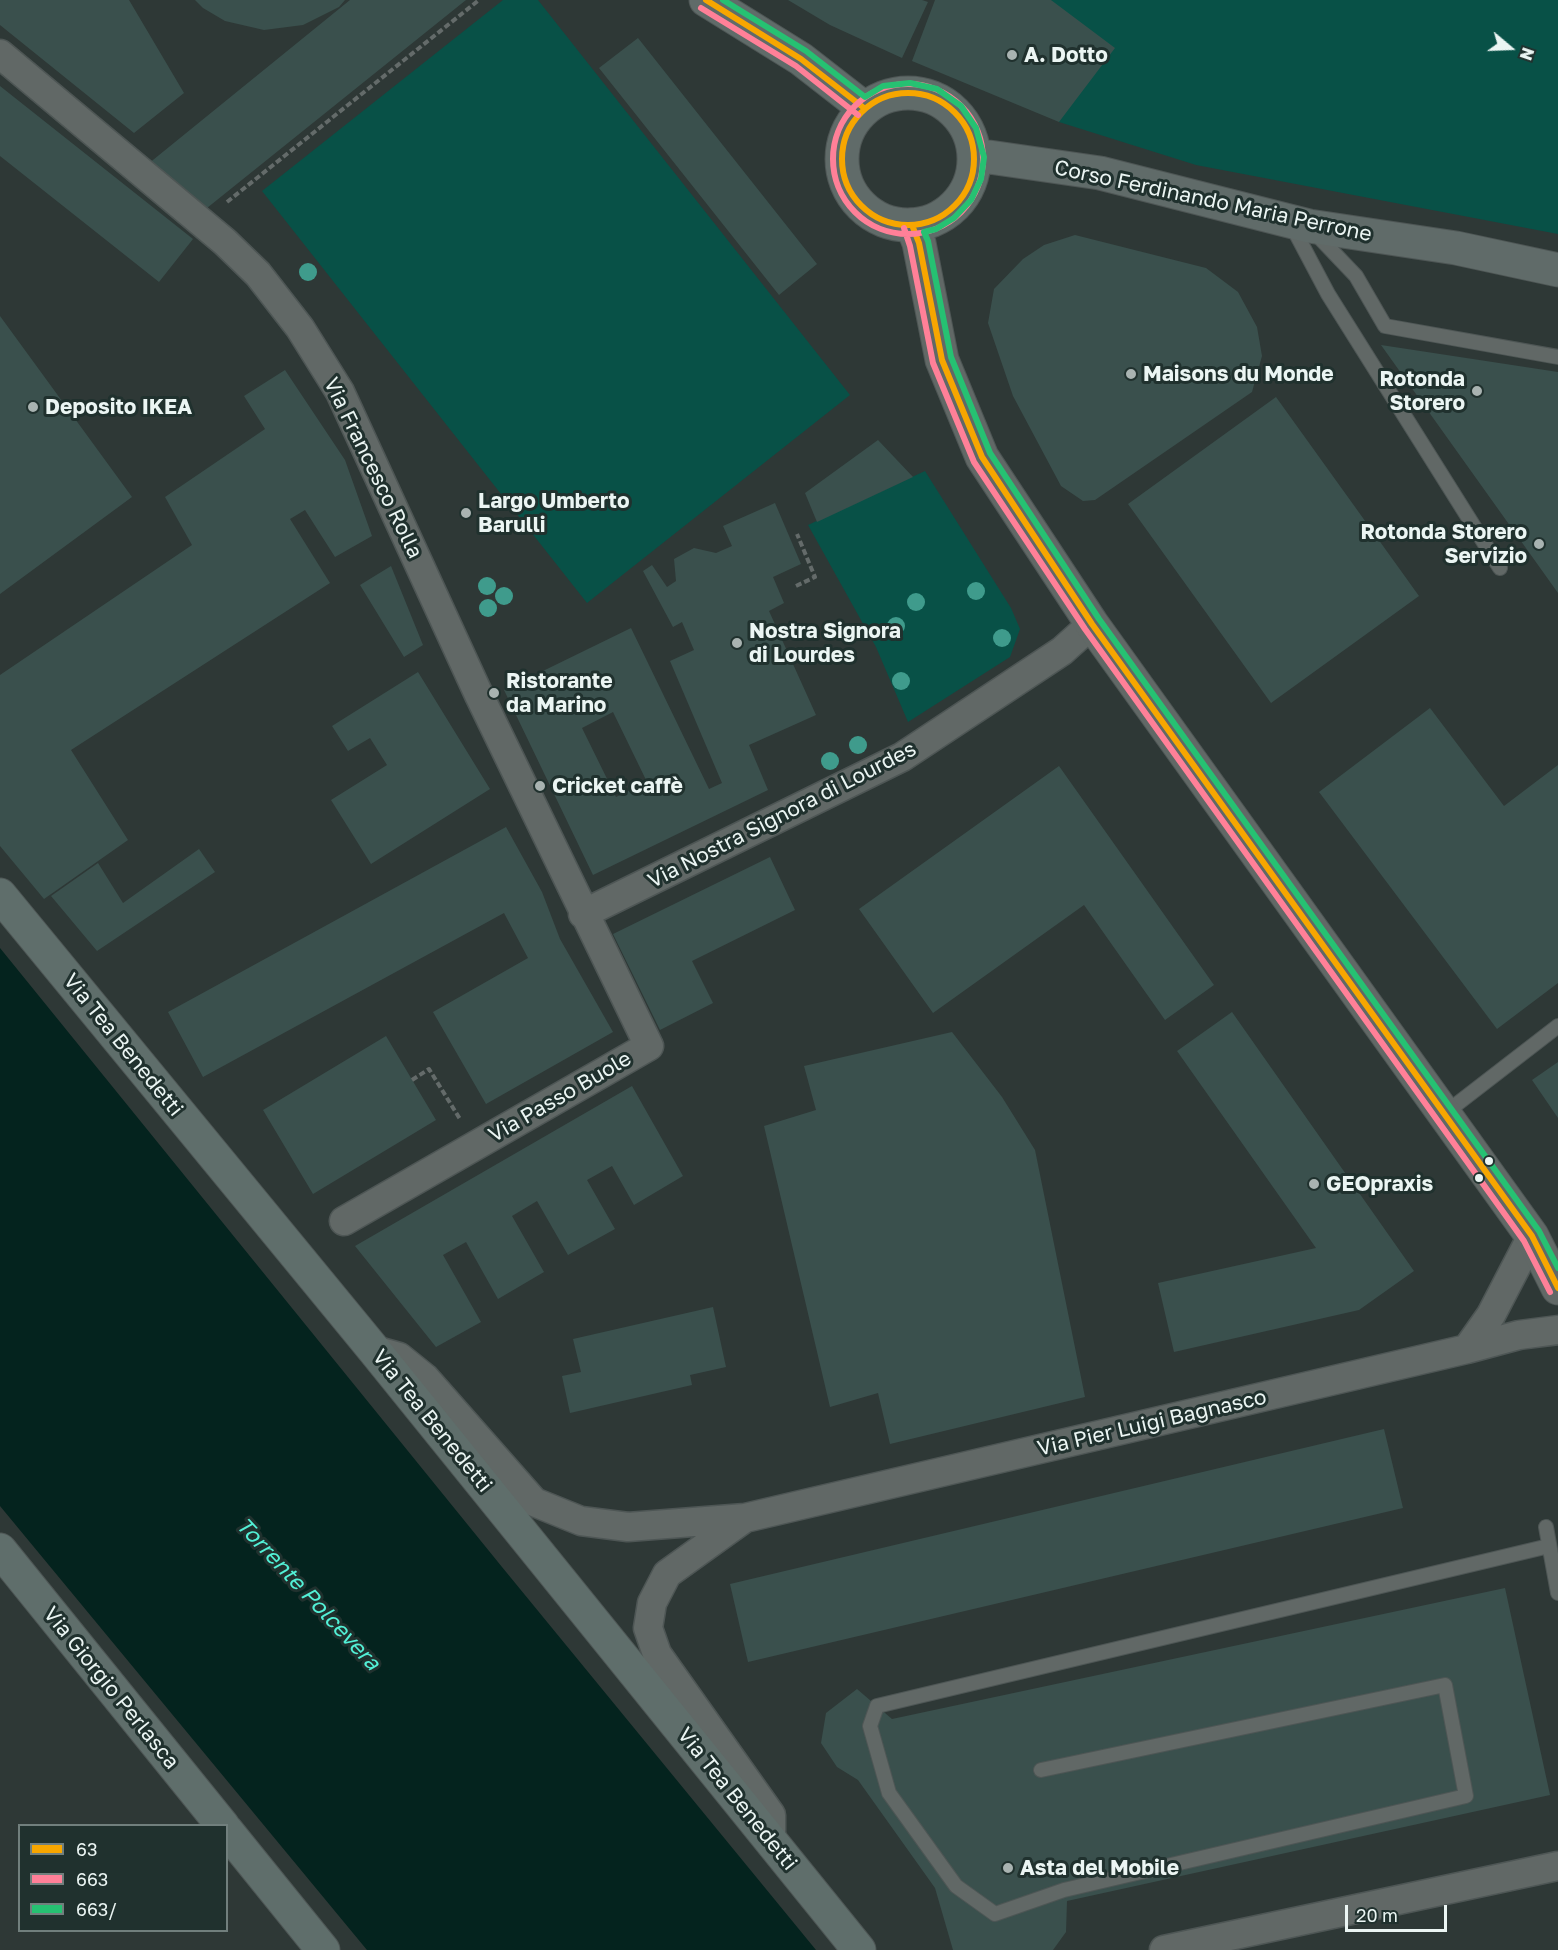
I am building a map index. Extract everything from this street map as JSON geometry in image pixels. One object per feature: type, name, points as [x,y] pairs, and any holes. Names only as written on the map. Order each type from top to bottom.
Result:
[{"type":"main road","points":[[706,0],[801,59],[864,108]]},
{"type":"main road","points":[[911,92],[935,98],[955,112],[969,133],[975,157],[972,177],[963,196],[950,211],[932,221],[912,225],[888,223],[867,212],[851,195],[842,172],[842,149],[849,126],[864,108],[886,95],[911,92]]},
{"type":"main road","name":"Corso Ferdinando Maria Perrone","points":[[975,157],[1100,172],[1299,224],[1456,248],[1558,270]]},
{"type":"main road","name":"Via Tea Benedetti","points":[[0,895],[374,1350],[859,1950]]},
{"type":"main road","name":"Via Giorgio Perlasca","points":[[0,1550],[221,1824]]},
{"type":"main road","points":[[228,1832],[323,1950]]},
{"type":"street","name":"Via Francesco Rolla","points":[[0,54],[202,222],[258,274],[300,328],[340,392],[478,695],[583,914]]},
{"type":"street","points":[[912,225],[919,243],[942,360],[982,457],[1092,624],[1532,1236],[1558,1288]]},
{"type":"street","name":"Via Nostra Signora di Lourdes","points":[[583,914],[902,757],[1062,651],[1092,624]]},
{"type":"street","name":"Via Passo Buole","points":[[344,1221],[649,1046],[583,914]]},
{"type":"street","points":[[1467,1349],[1491,1315],[1532,1236]]},
{"type":"street","name":"Via Pier Luigi Bagnasco","points":[[374,1350],[399,1357],[425,1378],[534,1502],[581,1521],[628,1527],[746,1518],[1520,1335],[1558,1330]]},
{"type":"street","name":"Via Pier Luigi Bagnasco","points":[[746,1518],[667,1574],[652,1603],[648,1628],[657,1654],[771,1815],[771,1841]]},
{"type":"street","points":[[1164,1950],[1558,1866]]},
{"type":"lane","points":[[1299,224],[1356,276],[1385,326],[1558,357]]},
{"type":"lane","points":[[1299,224],[1328,294],[1500,568]]},
{"type":"lane","points":[[1444,1114],[1558,1026]]},
{"type":"lane","points":[[1546,1527],[1558,1593]]},
{"type":"lane","points":[[1041,1770],[1445,1685],[1466,1796],[1064,1890],[995,1914],[956,1886],[889,1793],[870,1726],[877,1706],[1549,1546]]},
{"type":"path","points":[[202,222],[479,0]]},
{"type":"path","points":[[796,586],[814,577],[797,534]]},
{"type":"path","points":[[412,1080],[429,1069],[476,1145]]},
{"type":"green space","points":[[503,0],[538,0],[850,395],[587,603],[262,191]]},
{"type":"green space","points":[[1051,0],[1558,0],[1558,234],[1196,165],[1059,122]]},
{"type":"green space","points":[[925,471],[1011,608],[1020,629],[1010,657],[908,722],[876,647],[808,525]]},
{"type":"water","name":"Torrente Polcevera","points":[[0,948],[816,1950],[367,1950],[0,1506]]},
{"type":"building","points":[[0,0],[129,0],[184,93],[134,133],[0,25]]},
{"type":"building","points":[[195,0],[345,0],[339,7],[303,25],[264,30],[225,21],[203,8]]},
{"type":"building","points":[[350,0],[466,0],[207,208],[148,164]]},
{"type":"building","points":[[788,0],[922,0],[928,2],[902,58],[830,25]]},
{"type":"building","name":"A. Dotto","points":[[935,0],[1051,0],[1115,48],[1059,122],[912,61]]},
{"type":"building","points":[[638,38],[817,264],[779,295],[599,68]]},
{"type":"building","points":[[0,86],[193,239],[159,282],[0,156]]},
{"type":"building","name":"Maisons du Monde","points":[[1075,235],[1206,268],[1238,292],[1257,327],[1262,356],[1252,392],[1095,500],[1083,501],[1061,486],[1013,396],[988,323],[994,289],[1023,259],[1044,245]]},
{"type":"building","name":"Deposito IKEA","points":[[0,316],[132,497],[0,594]]},
{"type":"building","points":[[1381,345],[1558,372],[1558,593]]},
{"type":"building","points":[[285,370],[345,460],[372,536],[335,557],[305,510],[290,519],[330,583],[71,750],[128,840],[44,899],[0,846],[0,675],[192,545],[165,497],[265,429],[244,396]]},
{"type":"building","points":[[1276,397],[1419,596],[1271,703],[1128,504]]},
{"type":"building","points":[[878,440],[913,477],[817,522],[805,493]]},
{"type":"building","points":[[775,503],[801,564],[773,577],[784,603],[769,611],[816,715],[749,745],[768,790],[593,875],[504,690],[631,628],[709,789],[722,783],[670,661],[694,650],[682,622],[673,627],[643,571],[652,565],[667,587],[676,581],[674,559],[694,548],[716,553],[732,546],[723,526]],"holes":[[[613,712],[647,782],[616,797],[582,728]]]},
{"type":"building","points":[[391,566],[423,645],[404,657],[360,585]]},
{"type":"building","points":[[418,672],[490,789],[371,864],[331,800],[387,765],[370,738],[348,751],[332,726]]},
{"type":"building","points":[[1430,708],[1504,806],[1558,765],[1558,983],[1497,1029],[1319,792]]},
{"type":"building","points":[[1059,766],[1214,985],[1165,1020],[1084,905],[933,1013],[859,909]]},
{"type":"building","points":[[506,827],[542,892],[560,939],[613,1032],[486,1104],[433,1012],[528,958],[504,913],[203,1077],[168,1012]]},
{"type":"building","points":[[199,849],[215,872],[97,951],[51,896],[98,863],[123,903]]},
{"type":"building","points":[[770,857],[795,910],[692,961],[713,1003],[660,1030],[613,934]]},
{"type":"building","points":[[1232,1012],[1414,1271],[1359,1310],[1174,1352],[1158,1283],[1316,1248],[1177,1051]]},
{"type":"building","points":[[952,1032],[1002,1097],[1035,1150],[1085,1397],[890,1444],[878,1393],[830,1407],[764,1126],[816,1110],[804,1066]]},
{"type":"building","points":[[386,1036],[436,1120],[313,1194],[263,1110]]},
{"type":"building","points":[[1558,1062],[1558,1118],[1532,1080]]},
{"type":"building","points":[[632,1086],[683,1176],[634,1205],[612,1166],[587,1180],[615,1229],[568,1255],[537,1201],[512,1216],[544,1272],[498,1299],[466,1242],[443,1255],[481,1322],[436,1347],[355,1246]]},
{"type":"building","points":[[713,1307],[726,1367],[690,1375],[692,1385],[570,1413],[562,1376],[581,1372],[573,1339]]},
{"type":"building","points":[[1384,1429],[1403,1508],[748,1662],[730,1584]]},
{"type":"building","points":[[1505,1588],[1550,1795],[1067,1901],[1066,1932],[1053,1950],[953,1950],[935,1888],[858,1780],[837,1767],[821,1743],[826,1713],[857,1689],[892,1719]]},
{"type":"transit line","name":"63","points":[[706,0],[801,59],[864,108]]},
{"type":"transit line","name":"663/","points":[[723,0],[806,51],[865,97],[883,86],[910,83],[937,89],[961,106],[976,128],[984,157],[981,179],[971,200],[954,218],[936,229],[924,232],[928,241],[951,357],[990,453],[1099,619],[1539,1231],[1558,1268]]},
{"type":"transit line","name":"663","points":[[701,8],[796,66],[858,115]]},
{"type":"transit line","name":"663","points":[[908,84],[923,85],[937,90],[961,106],[977,130],[982,144],[983,159],[982,174],[977,188],[961,212],[937,228],[923,233],[908,234],[893,233],[879,228],[855,212],[839,188],[834,174],[833,159],[834,144],[839,130],[855,106],[879,90],[893,85],[908,84]]},
{"type":"transit line","name":"63","points":[[908,93],[933,98],[955,112],[969,134],[974,159],[969,184],[955,206],[933,220],[908,225],[883,220],[861,206],[847,184],[842,159],[847,134],[861,112],[883,98],[908,93]]},
{"type":"transit line","name":"63","points":[[912,225],[919,243],[942,360],[982,457],[1092,624],[1532,1236],[1558,1288]]},
{"type":"transit line","name":"663","points":[[904,228],[910,246],[933,363],[974,462],[1085,629],[1524,1241],[1550,1292]]},
{"type":"place","name":"A. Dotto","points":[[1012,55]]},
{"type":"place","name":"Maisons du Monde","points":[[1131,374]]},
{"type":"place","name":"Rotonda Storero","points":[[1477,391]]},
{"type":"place","name":"Deposito IKEA","points":[[33,407]]},
{"type":"place","name":"Largo Umberto Barulli","points":[[466,513]]},
{"type":"place","name":"Rotonda Storero Servizio","points":[[1539,544]]},
{"type":"place","name":"Nostra Signora di Lourdes","points":[[737,643]]},
{"type":"place","name":"Ristorante da Marino","points":[[494,693]]},
{"type":"place","name":"Cricket caffè","points":[[540,786]]},
{"type":"place","name":"GEOpraxis","points":[[1314,1184]]},
{"type":"place","name":"Asta del Mobile","points":[[1008,1868]]}]
